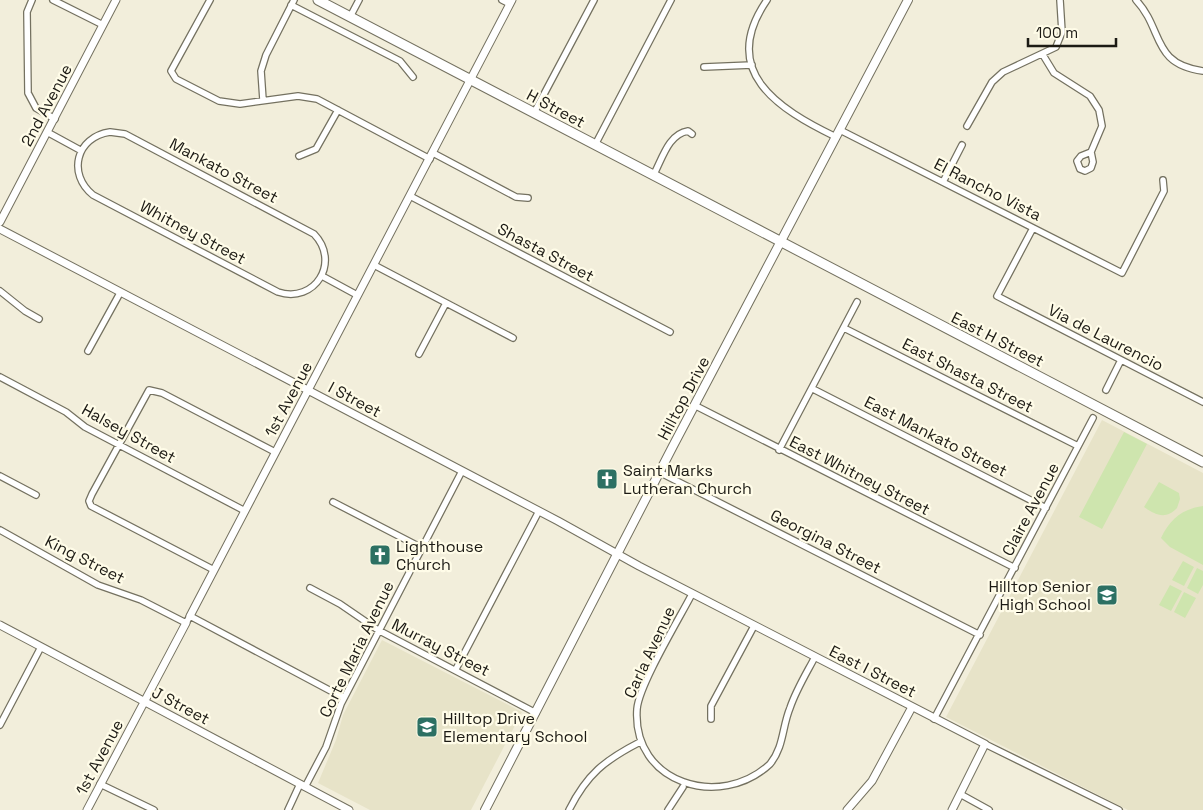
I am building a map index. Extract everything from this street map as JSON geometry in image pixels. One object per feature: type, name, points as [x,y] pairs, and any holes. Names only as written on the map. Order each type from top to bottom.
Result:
[{"type":"main road","name":"H Street","points":[[318,0],[780,243]]},
{"type":"main road","name":"Hilltop Drive","points":[[485,810],[659,472],[908,0]]},
{"type":"main road","name":"East H Street","points":[[780,243],[1203,462]]},
{"type":"street","points":[[32,0],[27,12],[28,93],[36,108],[55,119]]},
{"type":"street","points":[[53,0],[102,25]]},
{"type":"street","name":"2nd Avenue","points":[[0,222],[116,0]]},
{"type":"street","points":[[210,0],[171,71],[173,76],[179,80],[219,102],[240,104],[298,96],[317,99],[516,197],[528,198]]},
{"type":"street","points":[[350,17],[359,0]]},
{"type":"street","points":[[502,0],[511,2]]},
{"type":"street","points":[[534,113],[594,0]]},
{"type":"street","points":[[595,145],[670,0]]},
{"type":"street","points":[[704,67],[752,65],[750,51],[752,33],[755,21],[767,0]]},
{"type":"street","points":[[967,126],[992,82],[1002,72],[1053,50],[1061,37],[1060,0]]},
{"type":"street","points":[[1136,0],[1145,13],[1165,53],[1184,67],[1203,71]]},
{"type":"street","name":"1st Avenue","points":[[87,810],[511,2]]},
{"type":"street","points":[[263,100],[261,71],[266,55],[292,3],[400,61],[414,77]]},
{"type":"street","points":[[1043,55],[1054,74],[1090,96],[1100,110],[1102,126],[1091,152]]},
{"type":"street","name":"El Rancho Vista","points":[[752,65],[761,85],[772,99],[790,112],[943,182],[1122,273],[1164,191],[1163,180]]},
{"type":"street","points":[[300,156],[316,148],[338,110]]},
{"type":"street","points":[[653,176],[672,138],[678,132],[688,131],[692,134]]},
{"type":"street","points":[[47,132],[80,150]]},
{"type":"street","name":"Mankato Street","points":[[80,150],[87,142],[100,134],[110,132],[126,134],[314,234],[325,251],[326,266],[322,276]]},
{"type":"street","points":[[943,182],[962,145]]},
{"type":"street","name":"Whitney Street","points":[[80,150],[78,160],[79,176],[85,187],[93,195],[278,292],[292,295],[301,293],[311,288],[322,276]]},
{"type":"street","name":"Shasta Street","points":[[410,196],[670,332]]},
{"type":"street","name":"I Street","points":[[0,228],[120,293],[539,511],[617,554]]},
{"type":"street","name":"Via de Laurencio","points":[[1033,228],[997,296],[1203,402]]},
{"type":"street","points":[[374,265],[513,338]]},
{"type":"street","points":[[322,276],[357,296]]},
{"type":"street","points":[[0,291],[25,311],[40,319]]},
{"type":"street","points":[[88,351],[120,293]]},
{"type":"street","points":[[779,450],[858,302]]},
{"type":"street","points":[[419,354],[446,303]]},
{"type":"street","name":"East Shasta Street","points":[[844,328],[1078,446]]},
{"type":"street","points":[[1106,390],[1121,360]]},
{"type":"street","name":"Halsey Street","points":[[0,377],[66,412],[85,428],[245,511]]},
{"type":"street","name":"East Mankato Street","points":[[813,389],[1046,508]]},
{"type":"street","points":[[214,570],[91,506],[89,501],[118,444],[149,390],[162,393],[275,452]]},
{"type":"street","name":"East Whitney Street","points":[[694,406],[1015,568]]},
{"type":"street","name":"Claire Avenue","points":[[934,719],[1093,418]]},
{"type":"street","name":"Corte Maria Avenue","points":[[288,810],[326,747],[344,698],[462,471]]},
{"type":"street","name":"Georgina Street","points":[[659,472],[980,635]]},
{"type":"street","points":[[0,476],[36,495]]},
{"type":"street","points":[[332,502],[422,548]]},
{"type":"street","points":[[456,669],[539,511]]},
{"type":"street","name":"King Street","points":[[0,530],[98,585],[141,600],[188,620],[344,698]]},
{"type":"street","name":"East I Street","points":[[617,554],[934,719],[1119,810]]},
{"type":"street","name":"Murray Street","points":[[310,588],[345,607],[378,630],[456,669],[536,713]]},
{"type":"street","name":"Carla Avenue","points":[[640,742],[637,718],[640,695],[692,594]]},
{"type":"street","name":"J Street","points":[[0,625],[350,810]]},
{"type":"street","points":[[710,719],[712,706],[754,626]]},
{"type":"street","points":[[0,725],[41,647]]},
{"type":"street","points":[[569,810],[585,783],[600,766],[640,742],[659,772],[683,787],[707,793],[727,791],[752,781],[764,771],[779,749],[790,708],[815,657]]},
{"type":"street","points":[[847,810],[872,781],[912,707]]},
{"type":"street","points":[[952,810],[985,744]]},
{"type":"street","points":[[100,784],[154,810]]},
{"type":"street","points":[[668,810],[683,787]]},
{"type":"street","points":[[960,794],[989,810]]},
{"type":"shaded area","name":"Hilltop Senior High School","points":[[1102,420],[1203,473],[1203,810],[1128,810],[946,717]]},
{"type":"shaded area","name":"Hilltop Drive Elementary School","points":[[382,640],[522,712],[471,810],[370,810],[318,783],[336,740],[343,715]]},
{"type":"green space","points":[[1124,432],[1147,444],[1102,529],[1079,517]]},
{"type":"green space","points":[[1159,482],[1179,493],[1180,499],[1177,508],[1165,515],[1156,514],[1144,507]]},
{"type":"green space","points":[[1203,506],[1203,565],[1170,547],[1161,538],[1168,525],[1183,512]]},
{"type":"green space","points":[[1183,561],[1194,567],[1184,586],[1172,580]]},
{"type":"green space","points":[[1197,568],[1203,571],[1203,585],[1198,594],[1187,588]]},
{"type":"green space","points":[[1170,585],[1182,591],[1171,611],[1159,605]]},
{"type":"green space","points":[[1184,592],[1196,598],[1185,618],[1174,612]]},
{"type":"green space","points":[[424,715],[433,720],[426,735],[416,730]]},
{"type":"place","name":"Saint Marks Lutheran Church","points":[[607,479]]},
{"type":"place","name":"Lighthouse Church","points":[[380,555]]},
{"type":"place","name":"Hilltop Senior High School","points":[[1107,595]]},
{"type":"place","name":"Hilltop Drive Elementary School","points":[[427,727]]}]
